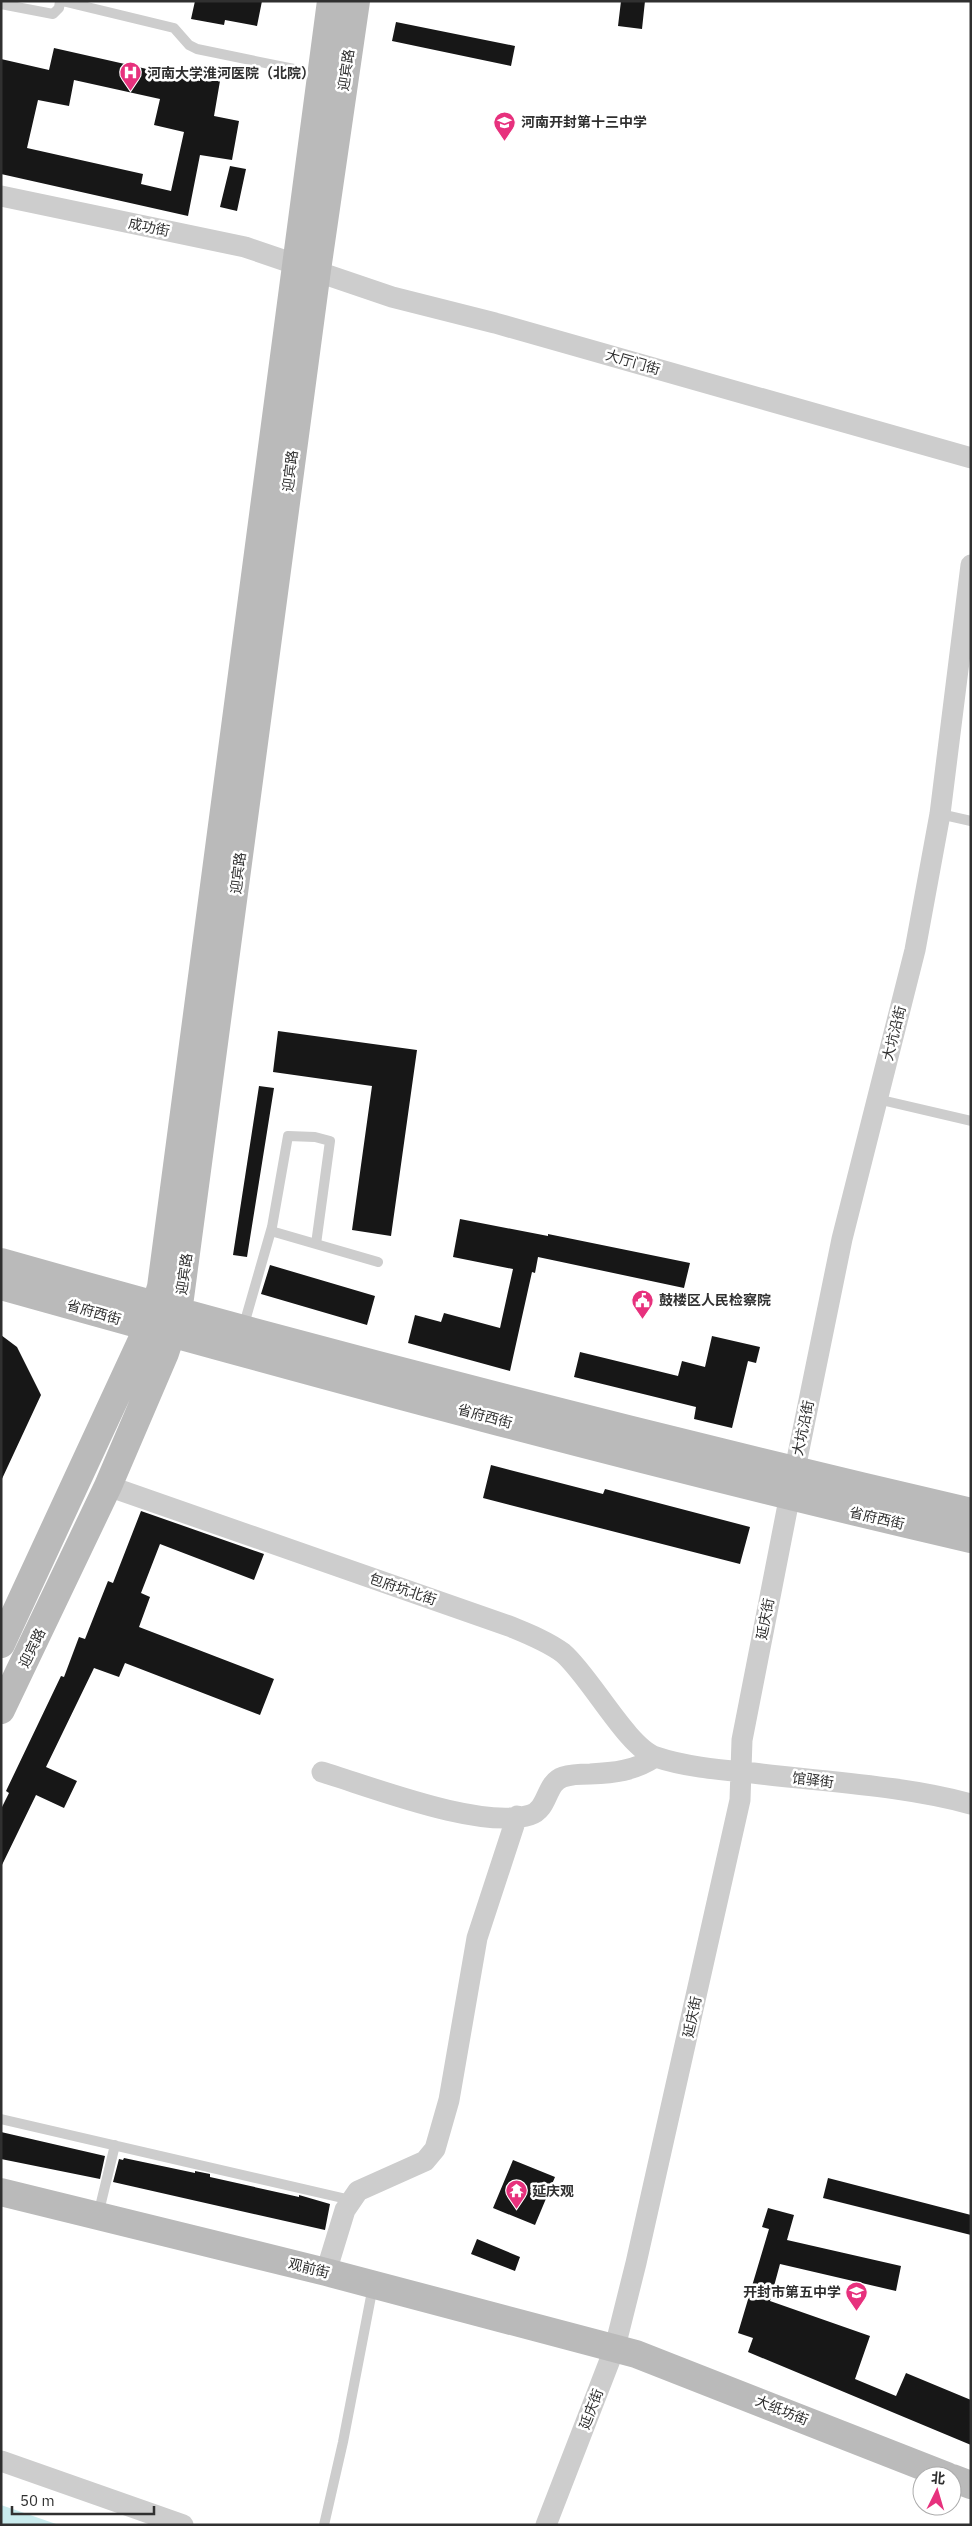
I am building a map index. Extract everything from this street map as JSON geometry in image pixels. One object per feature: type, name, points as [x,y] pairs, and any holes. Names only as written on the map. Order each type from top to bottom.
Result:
[{"type":"street","name":"迎宾路","points":[[1,1710],[108,1486],[164,1320],[306,267],[331,1]]},
{"type":"street","name":"迎宾路","points":[[306,267],[356,1]]},
{"type":"street","name":"成功街","points":[[1,196],[245,247],[306,267]]},
{"type":"street","name":"大厅门街","points":[[306,267],[392,297],[504,325],[971,458]]},
{"type":"street","name":"大坑沿街","points":[[789,1497],[842,1238],[915,950],[940,814],[971,565]]},
{"type":"street","name":"省府西街","points":[[1,1262],[164,1320],[789,1497],[971,1539]]},
{"type":"street","name":"省府西街","points":[[1,1286],[164,1320],[242,1328],[794,1471],[971,1512]]},
{"type":"street","name":"迎宾路","points":[[1,1644],[164,1320]]},
{"type":"street","name":"包府坑北街","points":[[108,1486],[508,1626],[536,1638],[562,1653],[589,1682],[632,1738],[642,1749],[655,1757]]},
{"type":"street","name":"延庆街","points":[[546,2525],[615,2348],[653,2188],[740,1800],[742,1740],[789,1497]]},
{"type":"street","name":"馆驿街","points":[[655,1757],[741,1772],[910,1792],[971,1804]]},
{"type":"street","points":[[322,1772],[470,1816],[517,1816],[530,1815],[542,1808],[554,1783],[561,1777],[620,1772],[645,1764],[655,1757]]},
{"type":"street","points":[[326,2272],[345,2210],[358,2191],[425,2161],[435,2148],[449,2100],[478,1938],[517,1816]]},
{"type":"street","name":"观前街","points":[[1,2192],[326,2272],[615,2348]]},
{"type":"street","name":"大纸坊街","points":[[615,2348],[704,2379],[922,2466]]},
{"type":"street","points":[[1,2461],[183,2525]]},
{"type":"lane","points":[[1,4],[54,14],[61,1],[174,28],[189,45],[197,49],[294,70]]},
{"type":"lane","points":[[940,814],[971,821]]},
{"type":"lane","points":[[877,1099],[971,1121]]},
{"type":"lane","points":[[242,1328],[271,1231],[288,1136],[315,1137],[330,1141],[316,1244]]},
{"type":"lane","points":[[271,1231],[378,1262]]},
{"type":"lane","points":[[1,2119],[351,2200]]},
{"type":"lane","points":[[98,2216],[115,2145]]},
{"type":"lane","points":[[324,2525],[343,2442],[374,2285]]},
{"type":"water","points":[[1,2505],[59,2525],[1,2525]]},
{"type":"building","points":[[195,1],[262,1],[257,26],[225,20],[224,25],[191,19]]},
{"type":"building","points":[[621,1],[645,1],[642,29],[618,26]]},
{"type":"building","points":[[396,22],[515,46],[511,66],[392,41]]},
{"type":"building","points":[[54,48],[200,81],[200,78],[220,81],[214,116],[239,121],[232,160],[200,155],[188,216],[1,174],[1,59],[49,70]],"holes":[[[74,80],[160,99],[154,125],[184,132],[171,191],[141,184],[143,174],[27,148],[38,100],[69,106]]]},
{"type":"building","points":[[230,166],[246,169],[237,211],[220,207]]},
{"type":"building","points":[[278,1031],[417,1050],[391,1236],[352,1230],[372,1086],[273,1072]]},
{"type":"building","points":[[259,1086],[274,1088],[247,1257],[233,1255]]},
{"type":"building","points":[[460,1219],[548,1236],[548,1234],[690,1263],[684,1288],[538,1257],[535,1273],[532,1272],[510,1371],[408,1343],[415,1315],[441,1322],[444,1313],[500,1328],[513,1269],[453,1257]]},
{"type":"building","points":[[270,1265],[375,1296],[367,1325],[261,1294]]},
{"type":"building","points":[[1,1335],[17,1347],[41,1395],[1,1481]]},
{"type":"building","points":[[712,1336],[760,1347],[756,1363],[748,1361],[732,1428],[694,1419],[696,1407],[574,1377],[580,1352],[678,1376],[682,1361],[705,1367]]},
{"type":"building","points":[[491,1465],[603,1494],[605,1489],[750,1527],[740,1564],[483,1498]]},
{"type":"building","points":[[141,1511],[264,1554],[254,1580],[160,1544],[141,1593],[150,1597],[139,1627],[274,1679],[260,1715],[125,1663],[119,1677],[94,1668],[46,1767],[77,1781],[64,1808],[36,1795],[1,1867],[1,1809],[9,1793],[6,1791],[61,1676],[64,1677],[79,1637],[85,1639],[108,1581],[113,1583]]},
{"type":"building","points":[[1,2132],[105,2156],[100,2179],[1,2159]]},
{"type":"building","points":[[124,2158],[195,2173],[195,2171],[210,2174],[210,2177],[299,2197],[299,2195],[330,2204],[325,2230],[113,2182],[119,2159],[123,2160]]},
{"type":"building","points":[[513,2160],[555,2177],[535,2225],[493,2208]]},
{"type":"building","points":[[828,2178],[971,2215],[971,2235],[823,2198]]},
{"type":"building","points":[[768,2208],[794,2215],[787,2240],[901,2266],[896,2291],[780,2264],[770,2301],[870,2336],[855,2379],[896,2396],[906,2373],[971,2400],[971,2445],[748,2352],[753,2338],[738,2333],[769,2229],[762,2227]]},
{"type":"building","points":[[477,2239],[520,2257],[515,2271],[471,2254]]},
{"type":"place","name":"河南大学淮河医院（北院）","points":[[131,92]]},
{"type":"place","name":"河南开封第十三中学","points":[[505,141]]},
{"type":"place","name":"鼓楼区人民检察院","points":[[643,1319]]},
{"type":"place","name":"延庆观","points":[[516,2210]]},
{"type":"place","name":"开封市第五中学","points":[[857,2311]]}]
